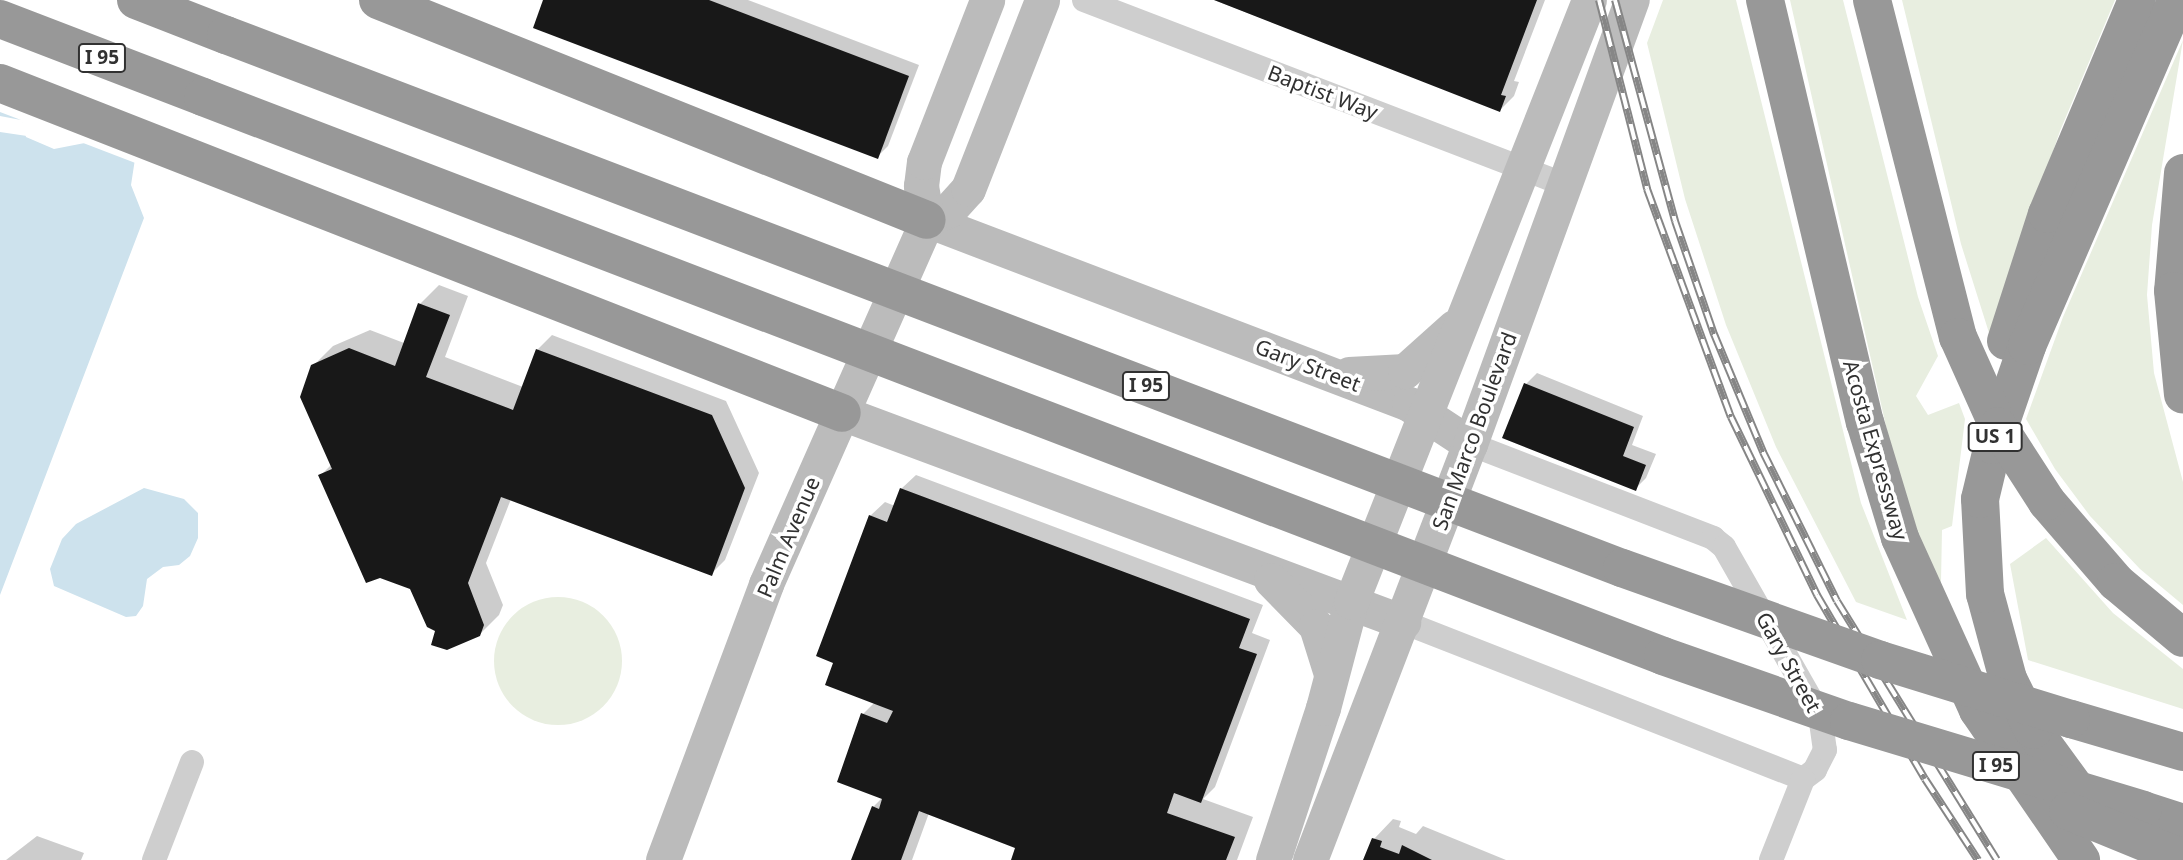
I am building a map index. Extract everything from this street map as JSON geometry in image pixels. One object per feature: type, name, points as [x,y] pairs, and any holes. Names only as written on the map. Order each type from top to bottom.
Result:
[{"type":"highway","name":"I 95","points":[[136,0],[1634,572],[1867,655],[2183,752]]},
{"type":"highway","points":[[378,0],[927,220]]},
{"type":"highway","name":"Acosta Expressway","points":[[1765,0],[1865,422],[1905,551],[1978,710],[2081,860]]},
{"type":"highway","points":[[1872,0],[1958,337],[1992,415],[2047,502],[2116,582],[2183,638]]},
{"type":"highway","points":[[1980,499],[1990,414],[2014,312],[2048,214],[2137,0]]},
{"type":"highway","name":"US 1","points":[[2140,860],[2069,782],[2020,706],[1998,650],[1985,594],[1980,499],[1993,444],[2027,346],[2177,0]]},
{"type":"highway","name":"I 95","points":[[0,19],[1650,651],[1850,721],[2183,823]]},
{"type":"highway","points":[[0,83],[842,412]]},
{"type":"highway","points":[[2183,173],[2175,234],[2173,318],[2183,395]]},
{"type":"highway","points":[[1850,721],[2183,858]]},
{"type":"main road","points":[[986,0],[925,162],[921,186],[927,220],[949,210],[968,189],[1042,0]]},
{"type":"main road","points":[[1273,860],[1332,677],[1351,602],[1468,312],[1589,0]]},
{"type":"main road","name":"San Marco Boulevard","points":[[1310,860],[1470,444],[1632,0]]},
{"type":"main road","name":"Gary Street","points":[[927,220],[1315,368],[1425,413],[1470,444]]},
{"type":"main road","name":"Palm Avenue","points":[[663,860],[766,584],[927,220]]},
{"type":"main road","points":[[1315,368],[1364,375],[1405,371],[1426,356],[1468,312]]},
{"type":"main road","points":[[842,412],[1403,622]]},
{"type":"main road","points":[[1248,564],[1310,617],[1324,642],[1332,677]]},
{"type":"street","name":"Baptist Way","points":[[1084,0],[1563,184]]},
{"type":"street","name":"Gary Street","points":[[1470,444],[1713,538],[1724,547],[1822,723],[1822,758],[1803,779],[1770,860]]},
{"type":"street","points":[[1403,622],[1803,779]]},
{"type":"street","points":[[154,860],[192,762]]},
{"type":"shaded area","points":[[1663,0],[1736,0],[1861,503],[1907,620],[1856,602],[1776,447],[1726,325],[1685,199],[1647,43]]},
{"type":"shaded area","points":[[1790,0],[1843,0],[1918,297],[1938,356],[1916,396],[1928,415],[1959,403],[1965,419],[1952,526],[1942,530],[1941,582],[1935,583],[1895,466]]},
{"type":"shaded area","points":[[1902,0],[2115,0],[2060,131],[1990,336],[1961,244]]},
{"type":"shaded area","points":[[2183,40],[2152,225],[2147,295],[2154,373],[2183,482],[2183,605],[2140,569],[2090,516],[2055,469],[2026,419],[2063,317]]},
{"type":"shaded area","points":[[2046,538],[2113,613],[2183,669],[2183,709],[2028,660],[2010,564]]},
{"type":"shaded area","points":[[558,597],[583,602],[603,616],[617,636],[622,661],[617,686],[603,706],[583,720],[558,725],[533,720],[513,706],[499,686],[494,661],[499,636],[513,616],[533,602]]},
{"type":"water","points":[[0,37],[26,137],[54,149],[95,141],[135,159],[131,185],[144,218],[0,595]]},
{"type":"water","points":[[144,488],[184,499],[198,513],[198,538],[190,556],[179,565],[163,567],[147,579],[143,606],[136,616],[126,617],[54,586],[50,569],[62,539],[76,524]]},
{"type":"pier","points":[[0,33],[39,70],[41,81],[22,120],[27,136],[0,132],[0,116],[21,120],[0,112]]},
{"type":"pier","points":[[95,138],[137,152],[138,164],[78,141]]},
{"type":"building","points":[[543,0],[709,0],[909,76],[878,159],[533,28]]},
{"type":"building","points":[[1214,0],[1537,0],[1501,95],[1506,96],[1500,112]]},
{"type":"building","points":[[418,303],[450,315],[426,377],[513,410],[536,349],[712,415],[745,488],[712,576],[501,497],[468,583],[484,625],[480,636],[447,650],[431,645],[435,631],[427,627],[410,589],[380,578],[366,583],[318,475],[332,469],[300,397],[311,365],[349,348],[395,366]]},
{"type":"building","points":[[1524,383],[1634,427],[1623,456],[1646,465],[1636,491],[1502,438]]},
{"type":"building","points":[[900,488],[1250,619],[1239,648],[1257,654],[1201,803],[1174,793],[1167,813],[1235,837],[1226,860],[1011,860],[1015,848],[919,811],[901,860],[851,860],[872,806],[879,809],[882,799],[837,782],[861,713],[887,723],[893,711],[825,685],[833,663],[816,656],[869,515],[887,522]]},
{"type":"building","points":[[1372,838],[1382,841],[1380,847],[1399,854],[1402,845],[1432,860],[1363,860]]},
{"type":"railway","points":[[1599,0],[1647,189],[1731,417],[1817,595],[1925,779],[1978,860]]},
{"type":"railway","points":[[1615,0],[1675,221],[1714,334],[1763,452],[1837,601],[1997,860]]}]
